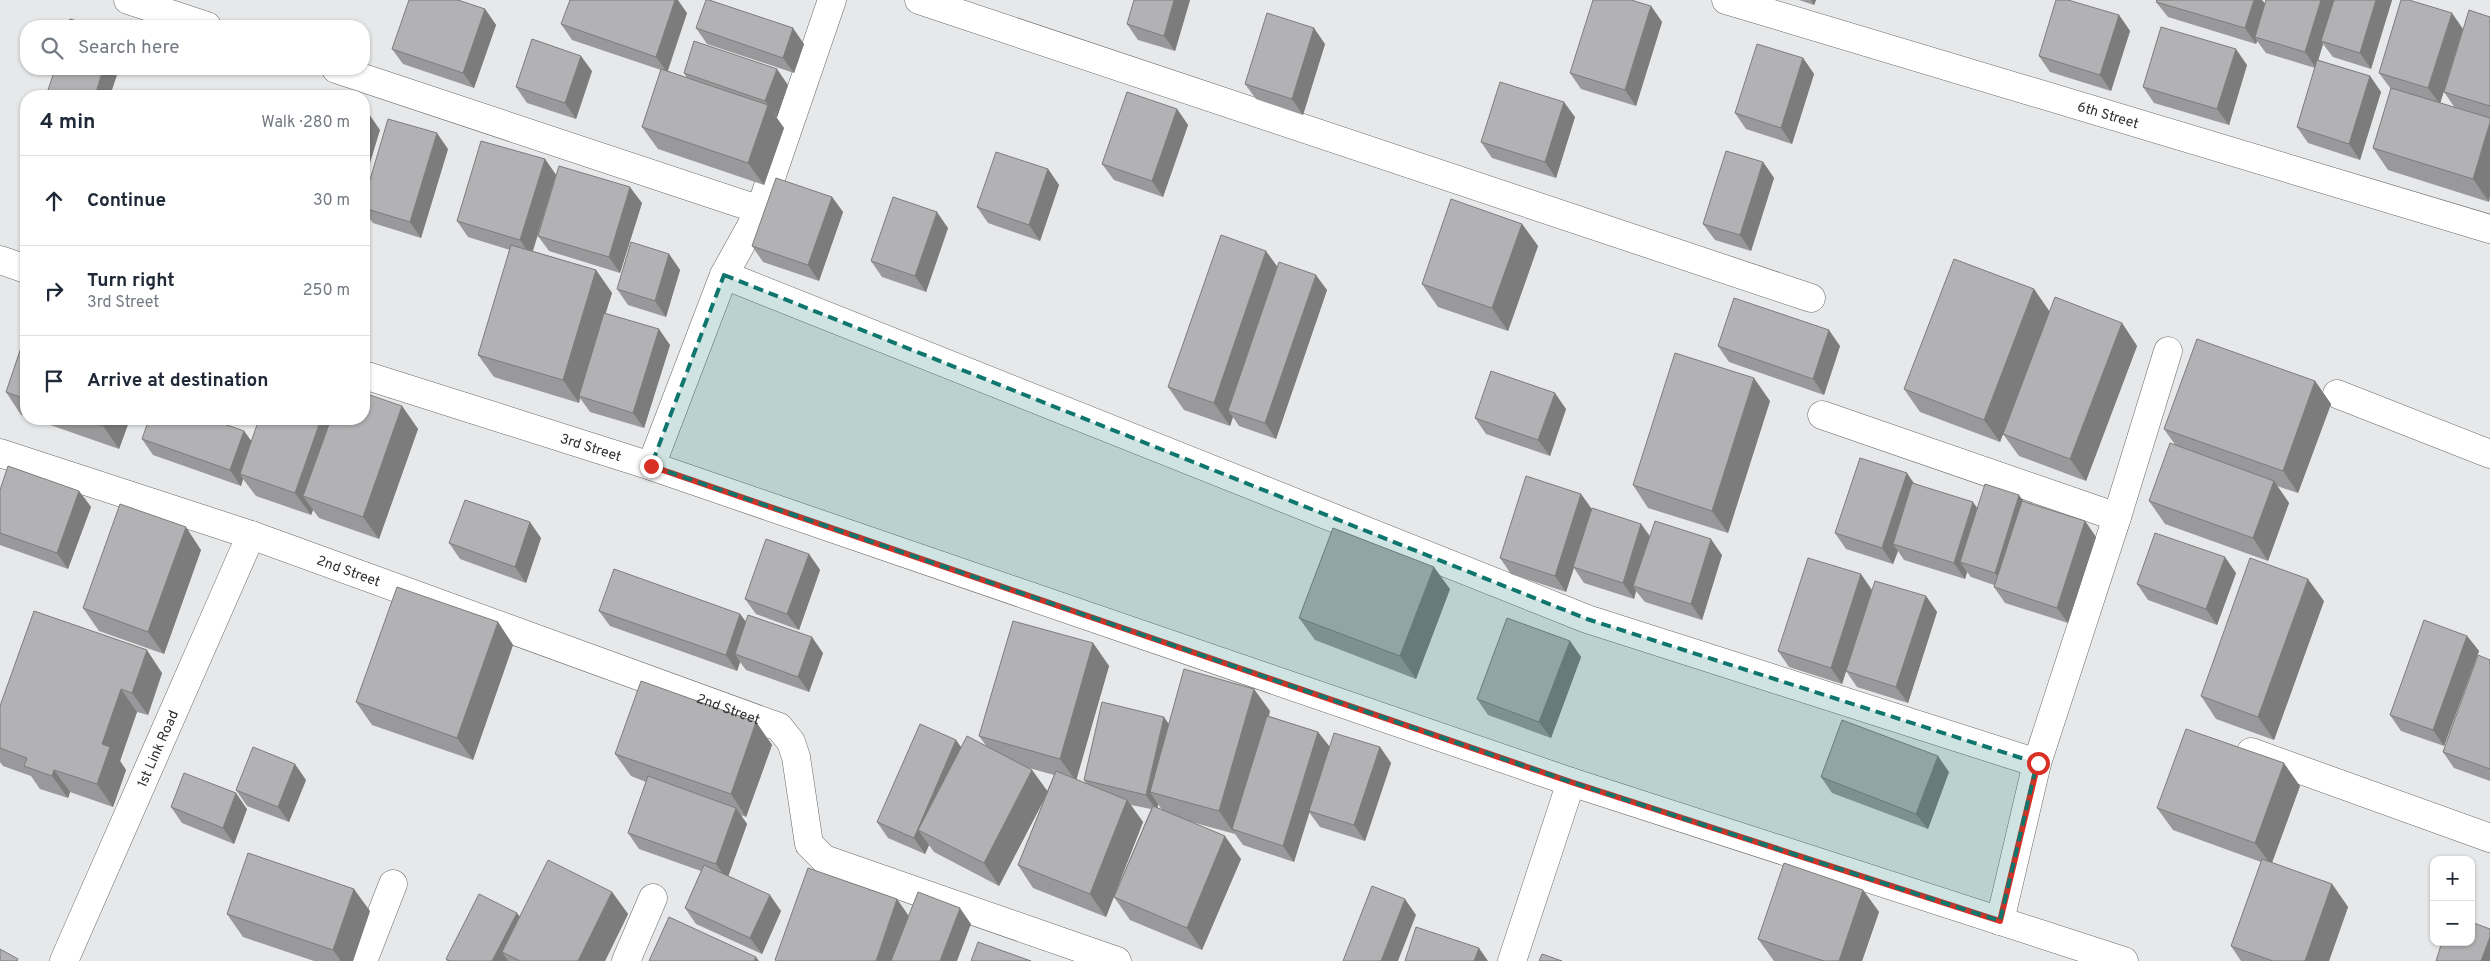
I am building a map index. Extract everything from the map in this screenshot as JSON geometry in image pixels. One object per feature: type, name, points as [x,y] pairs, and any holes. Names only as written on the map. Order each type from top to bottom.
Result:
[{"type":"street","points":[[128,0],[189,20]]},
{"type":"street","points":[[651,466],[724,275],[760,210],[832,0]]},
{"type":"street","points":[[919,0],[1811,298]]},
{"type":"street","name":"6th Street","points":[[1726,0],[2490,229]]},
{"type":"street","points":[[354,75],[760,210]]},
{"type":"street","points":[[0,260],[20,267]]},
{"type":"street","points":[[724,275],[1587,619],[2038,763]]},
{"type":"street","points":[[2000,921],[2038,763],[2168,351]]},
{"type":"street","name":"3rd Street","points":[[370,377],[651,466],[1571,782],[2124,961]]},
{"type":"street","points":[[2337,394],[2490,454]]},
{"type":"street","points":[[1822,415],[2117,517]]},
{"type":"street","name":"2nd Street","points":[[0,453],[251,535],[779,727],[791,742],[796,757],[809,844],[824,859],[1117,961]]},
{"type":"street","name":"1st Link Road","points":[[64,961],[251,535]]},
{"type":"street","points":[[2228,744],[2490,838]]},
{"type":"street","points":[[1512,961],[1571,782]]},
{"type":"street","points":[[362,961],[393,884]]},
{"type":"street","points":[[626,961],[653,898]]},
{"type":"highlighted area","points":[[724,275],[1587,619],[2037,763],[2000,921],[1571,782],[651,466]]},
{"type":"building","points":[[409,0],[458,0],[485,9],[463,73],[392,49]]},
{"type":"building","points":[[570,0],[675,0],[656,57],[561,24]]},
{"type":"building","points":[[706,0],[793,28],[783,58],[696,28]]},
{"type":"building","points":[[1134,0],[1174,0],[1164,36],[1127,24]]},
{"type":"building","points":[[1593,0],[1631,0],[1651,6],[1625,90],[1570,73]]},
{"type":"building","points":[[2056,0],[2068,0],[2119,15],[2100,75],[2039,56]]},
{"type":"building","points":[[2157,0],[2254,0],[2245,28],[2156,2]]},
{"type":"building","points":[[2266,0],[2321,0],[2305,52],[2255,37]]},
{"type":"building","points":[[2334,0],[2376,0],[2360,53],[2321,41]]},
{"type":"building","points":[[2401,0],[2409,0],[2452,13],[2428,88],[2379,73]]},
{"type":"building","points":[[2469,10],[2490,17],[2490,106],[2444,92]]},
{"type":"building","points":[[1267,13],[1314,28],[1292,99],[1245,84]]},
{"type":"building","points":[[2161,27],[2236,49],[2217,109],[2143,87]]},
{"type":"building","points":[[532,39],[581,56],[565,103],[516,87]]},
{"type":"building","points":[[694,41],[777,69],[765,101],[684,73]]},
{"type":"building","points":[[1757,44],[1803,58],[1781,128],[1735,113]]},
{"type":"building","points":[[2317,60],[2370,76],[2349,144],[2297,127]]},
{"type":"building","points":[[661,69],[768,105],[748,163],[642,127]]},
{"type":"building","points":[[53,75],[101,75],[97,90],[48,90]]},
{"type":"building","points":[[1500,82],[1564,102],[1545,162],[1481,142]]},
{"type":"building","points":[[2391,88],[2490,118],[2473,179],[2373,148]]},
{"type":"building","points":[[1127,92],[1177,109],[1152,181],[1102,164]]},
{"type":"building","points":[[388,119],[437,133],[410,222],[370,210],[370,180]]},
{"type":"building","points":[[481,141],[545,159],[520,240],[457,221]]},
{"type":"building","points":[[1726,151],[1763,162],[1740,235],[1703,224]]},
{"type":"building","points":[[996,152],[1048,169],[1029,225],[977,207]]},
{"type":"building","points":[[559,166],[630,187],[609,257],[538,236]]},
{"type":"building","points":[[776,178],[832,197],[808,265],[752,246]]},
{"type":"building","points":[[893,197],[937,212],[915,276],[871,261]]},
{"type":"building","points":[[1451,199],[1522,224],[1492,308],[1422,284]]},
{"type":"building","points":[[1221,235],[1266,251],[1214,403],[1168,387]]},
{"type":"building","points":[[631,242],[669,254],[655,301],[617,289]]},
{"type":"building","points":[[511,245],[596,270],[563,380],[478,355]]},
{"type":"building","points":[[1954,259],[2034,289],[1984,420],[1904,389]]},
{"type":"building","points":[[1279,262],[1316,275],[1265,423],[1228,411]]},
{"type":"building","points":[[2055,297],[2122,323],[2070,459],[2003,434]]},
{"type":"building","points":[[1734,298],[1829,330],[1813,379],[1718,346]]},
{"type":"building","points":[[604,313],[659,329],[633,413],[579,396]]},
{"type":"building","points":[[2197,339],[2315,381],[2283,471],[2164,429]]},
{"type":"building","points":[[20,351],[20,397],[6,392]]},
{"type":"building","points":[[1675,353],[1754,378],[1712,511],[1633,485]]},
{"type":"building","points":[[1491,371],[1555,393],[1538,440],[1475,418]]},
{"type":"building","points":[[370,395],[402,406],[363,517],[303,496],[329,425],[370,425]]},
{"type":"building","points":[[147,425],[227,425],[244,431],[230,470],[142,439]]},
{"type":"building","points":[[257,425],[319,425],[295,493],[240,474]]},
{"type":"building","points":[[2170,443],[2274,481],[2253,538],[2149,501]]},
{"type":"building","points":[[1860,458],[1907,473],[1882,548],[1835,533]]},
{"type":"building","points":[[8,466],[79,491],[57,553],[0,533],[0,490]]},
{"type":"building","points":[[1526,476],[1581,494],[1555,576],[1500,558]]},
{"type":"building","points":[[1912,483],[1973,502],[1954,563],[1893,544]]},
{"type":"building","points":[[1985,484],[2019,495],[1995,573],[1960,562]]},
{"type":"building","points":[[465,500],[530,522],[515,567],[449,543]]},
{"type":"building","points":[[2022,501],[2085,521],[2057,608],[1994,587]]},
{"type":"building","points":[[120,504],[186,527],[148,632],[83,608]]},
{"type":"building","points":[[1592,508],[1641,524],[1623,583],[1573,567]]},
{"type":"building","points":[[1655,521],[1711,539],[1691,604],[1633,586]]},
{"type":"building","points":[[1333,528],[1434,567],[1400,656],[1299,618]]},
{"type":"building","points":[[2155,533],[2225,557],[2206,609],[2137,584]]},
{"type":"building","points":[[766,539],[809,554],[787,614],[745,599]]},
{"type":"building","points":[[1808,558],[1861,574],[1831,668],[1778,651]]},
{"type":"building","points":[[2250,558],[2308,579],[2258,717],[2201,696]]},
{"type":"building","points":[[614,569],[740,614],[726,655],[599,611]]},
{"type":"building","points":[[1875,581],[1926,596],[1896,687],[1846,671]]},
{"type":"building","points":[[397,587],[498,622],[457,738],[356,702]]},
{"type":"building","points":[[34,611],[147,650],[132,693],[121,689],[102,744],[110,747],[97,784],[54,770],[52,776],[24,766],[27,758],[0,748],[0,706]]},
{"type":"building","points":[[748,615],[812,637],[798,677],[735,654]]},
{"type":"building","points":[[1507,618],[1570,641],[1539,722],[1477,699]]},
{"type":"building","points":[[2424,620],[2467,636],[2433,730],[2390,715]]},
{"type":"building","points":[[1013,621],[1093,643],[1060,759],[979,736]]},
{"type":"building","points":[[2478,655],[2490,660],[2490,769],[2443,752]]},
{"type":"building","points":[[1184,669],[1254,689],[1219,811],[1150,792]]},
{"type":"building","points":[[641,681],[756,722],[731,794],[615,754]]},
{"type":"building","points":[[1102,702],[1164,717],[1146,795],[1084,780]]},
{"type":"building","points":[[1267,716],[1318,732],[1283,846],[1232,829]]},
{"type":"building","points":[[1842,720],[1938,756],[1916,814],[1821,777]]},
{"type":"building","points":[[920,724],[956,740],[914,838],[877,822]]},
{"type":"building","points":[[2186,729],[2284,763],[2255,843],[2157,808]]},
{"type":"building","points":[[1334,733],[1380,747],[1354,825],[1309,811]]},
{"type":"building","points":[[967,736],[1032,770],[984,863],[918,830]]},
{"type":"building","points":[[253,747],[295,764],[278,807],[236,790]]},
{"type":"building","points":[[1056,771],[1127,800],[1090,894],[1018,865]]},
{"type":"building","points":[[184,773],[236,793],[223,828],[171,807]]},
{"type":"building","points":[[648,776],[736,808],[716,864],[628,833]]},
{"type":"building","points":[[1153,806],[1225,836],[1187,928],[1114,897]]},
{"type":"building","points":[[248,853],[354,889],[333,950],[227,914]]},
{"type":"building","points":[[2262,859],[2332,884],[2305,961],[2273,961],[2231,946]]},
{"type":"building","points":[[548,860],[612,892],[578,961],[520,961],[502,952]]},
{"type":"building","points":[[1784,863],[1863,890],[1839,961],[1824,961],[1758,939]]},
{"type":"building","points":[[704,865],[770,895],[750,938],[685,908]]},
{"type":"building","points":[[808,868],[897,899],[876,961],[775,960]]},
{"type":"building","points":[[1372,886],[1405,899],[1381,961],[1343,961]]},
{"type":"building","points":[[918,892],[960,908],[940,961],[891,961]]},
{"type":"building","points":[[479,894],[517,913],[492,961],[450,961],[446,959]]},
{"type":"building","points":[[669,917],[756,957],[754,961],[649,961]]},
{"type":"building","points":[[2475,923],[2490,929],[2490,937],[2481,961],[2436,961],[2441,946],[2475,946]]},
{"type":"building","points":[[1416,927],[1479,948],[1474,961],[1405,961]]},
{"type":"building","points":[[978,942],[1031,961],[971,961]]},
{"type":"building","points":[[0,949],[18,959],[17,961],[0,961]]},
{"type":"building","points":[[1542,954],[1562,961],[1539,961]]},
{"type":"route","points":[[651,466],[1571,782],[2000,921],[2038,763]]}]
